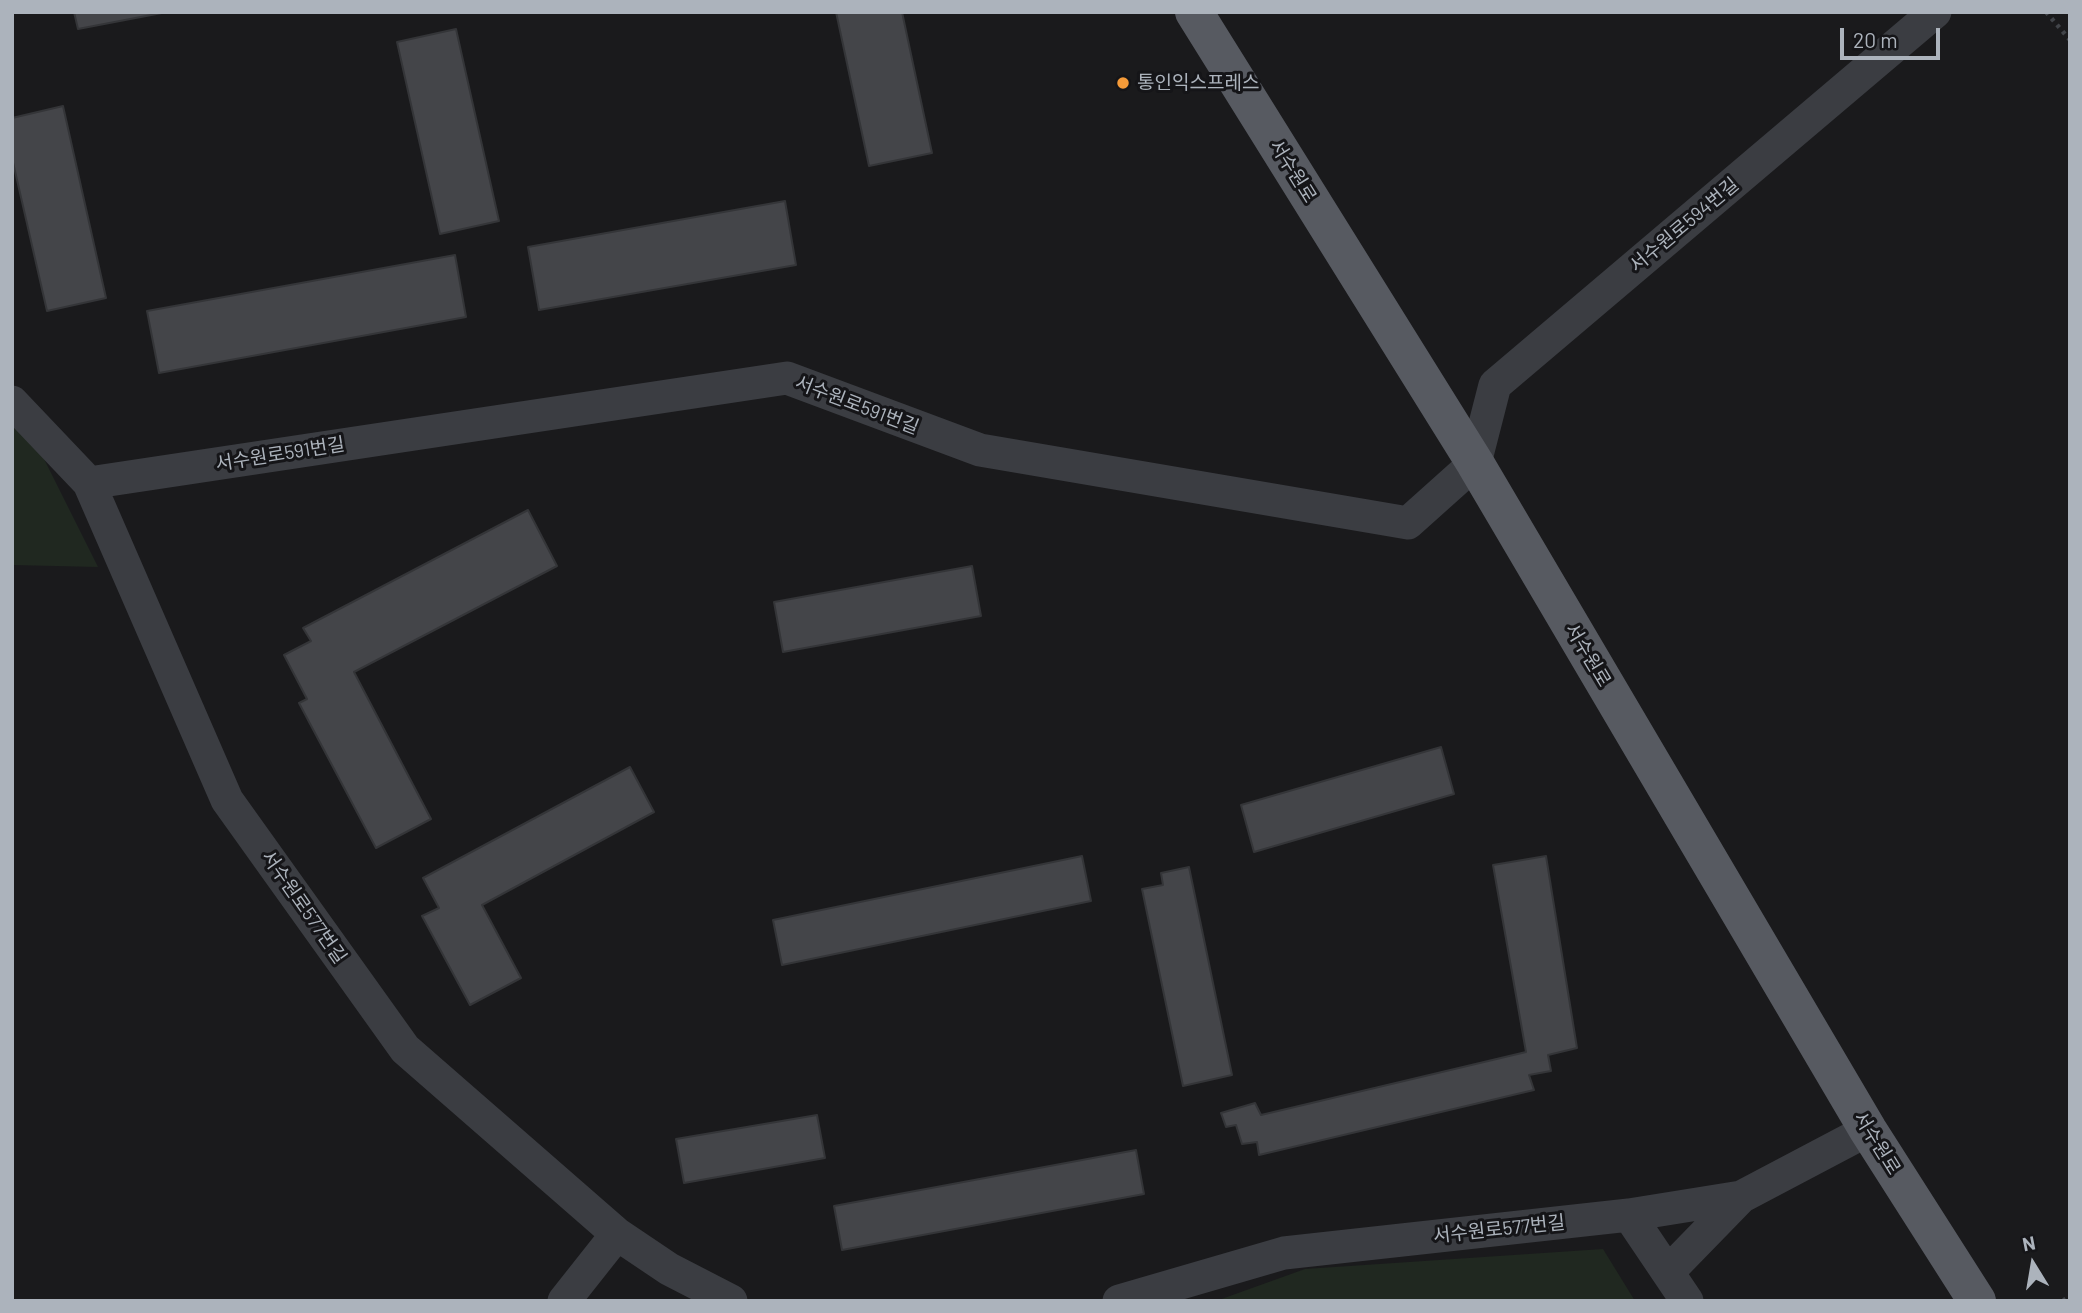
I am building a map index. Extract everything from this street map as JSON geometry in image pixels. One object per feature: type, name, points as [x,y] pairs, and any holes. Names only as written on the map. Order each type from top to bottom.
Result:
[{"type":"main road","name":"서수원로","points":[[1194,12],[1475,463],[1868,1130],[1977,1301]]},
{"type":"street","name":"서수원로594번길","points":[[1475,463],[1495,385],[1935,12]]},
{"type":"street","name":"서수원로591번길","points":[[89,483],[787,378],[980,450],[1408,523],[1475,463]]},
{"type":"street","name":"서수원로577번길","points":[[12,402],[89,483],[228,800],[405,1049],[617,1234],[669,1269],[731,1301]]},
{"type":"street","name":"서수원로577번길","points":[[1119,1301],[1284,1253],[1629,1215],[1741,1197],[1868,1130]]},
{"type":"street","points":[[1668,1272],[1741,1197]]},
{"type":"street","points":[[1629,1215],[1687,1301]]},
{"type":"street","points":[[564,1301],[617,1234]]},
{"type":"path","points":[[2046,12],[2070,40]]},
{"type":"path","points":[[2063,1301],[2070,1294]]},
{"type":"shaded area","points":[[12,420],[38,447],[98,567],[12,565]]},
{"type":"shaded area","points":[[1603,1249],[1635,1301],[1216,1301],[1305,1269]]},
{"type":"building","points":[[74,12],[167,12],[78,29]]},
{"type":"building","points":[[836,12],[902,12],[932,153],[869,166]]},
{"type":"building","points":[[456,29],[499,221],[440,234],[397,42]]},
{"type":"building","points":[[63,106],[106,298],[47,311],[12,158],[12,118]]},
{"type":"building","points":[[785,201],[796,265],[539,310],[528,247]]},
{"type":"building","points":[[455,255],[466,317],[159,373],[147,311]]},
{"type":"building","points":[[528,510],[557,566],[354,672],[431,819],[376,848],[299,703],[307,699],[284,655],[311,641],[303,628]]},
{"type":"building","points":[[972,566],[981,616],[783,652],[774,602]]},
{"type":"building","points":[[1441,747],[1454,794],[1254,852],[1241,805]]},
{"type":"building","points":[[630,767],[654,812],[482,905],[521,978],[470,1005],[422,916],[439,908],[423,878]]},
{"type":"building","points":[[1082,856],[1091,901],[782,965],[773,920]]},
{"type":"building","points":[[1546,856],[1577,1048],[1548,1055],[1551,1071],[1529,1075],[1534,1090],[1259,1155],[1257,1142],[1242,1144],[1236,1125],[1226,1127],[1221,1113],[1255,1103],[1261,1115],[1526,1052],[1493,865]]},
{"type":"building","points":[[1189,867],[1232,1075],[1183,1086],[1142,889],[1163,885],[1161,873]]},
{"type":"building","points":[[817,1115],[825,1158],[684,1183],[676,1139]]},
{"type":"building","points":[[1136,1150],[1144,1194],[842,1250],[834,1206]]},
{"type":"place","name":"통인익스프레스","points":[[1123,83]]}]
